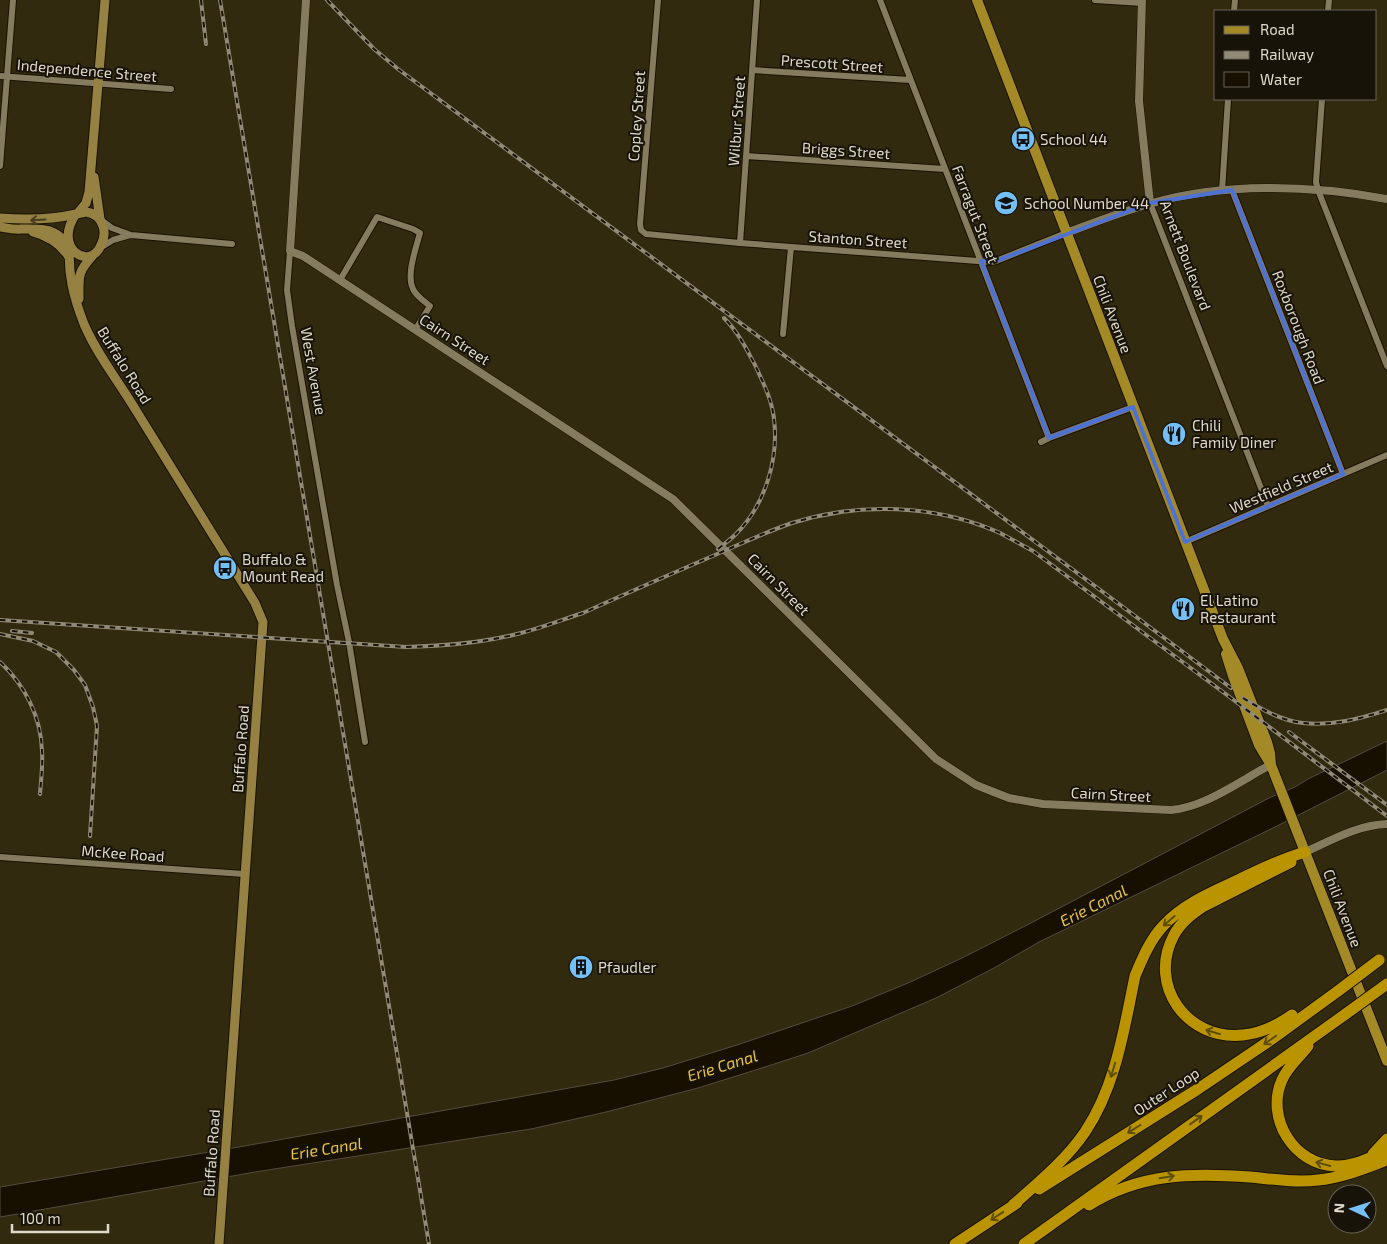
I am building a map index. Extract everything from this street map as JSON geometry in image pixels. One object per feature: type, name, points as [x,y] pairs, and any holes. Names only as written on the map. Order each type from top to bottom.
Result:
[{"type":"highway","points":[[1305,852],[1287,866],[1193,913],[1174,934],[1166,956],[1166,976],[1171,993],[1179,1009],[1186,1017],[1206,1030],[1228,1035],[1242,1035],[1268,1028],[1338,991]]},
{"type":"highway","points":[[1013,1205],[1065,1157],[1085,1132],[1095,1115],[1114,1069],[1135,976],[1147,949],[1163,926],[1201,897],[1284,858],[1305,852]]},
{"type":"highway","name":"Outer Loop","points":[[955,1244],[1013,1205],[1198,1089],[1272,1039],[1383,957]]},
{"type":"highway","points":[[1026,1242],[1387,984]]},
{"type":"highway","points":[[1316,1035],[1306,1049],[1292,1063],[1282,1079],[1277,1112],[1284,1133],[1298,1152],[1321,1164],[1338,1167],[1349,1166],[1387,1151]]},
{"type":"highway","points":[[1370,1157],[1387,1139]]},
{"type":"highway","points":[[1026,1242],[1097,1200],[1116,1191],[1157,1178],[1197,1174],[1286,1180],[1319,1180],[1346,1174],[1387,1160]]},
{"type":"main road","points":[[69,245],[68,230],[88,198],[105,0]]},
{"type":"main road","name":"Chili Avenue","points":[[977,0],[1223,638],[1233,676],[1260,748],[1271,765],[1278,782],[1387,1061]]},
{"type":"main road","points":[[20,229],[48,230],[57,234],[79,255],[86,256],[97,251],[104,233],[100,219],[92,156]]},
{"type":"main road","points":[[0,218],[40,220],[90,212],[100,219]]},
{"type":"main road","points":[[0,227],[20,229],[50,238],[61,247],[68,257]]},
{"type":"main road","name":"Buffalo Road","points":[[69,245],[68,257],[72,287],[86,329],[256,604],[262,616],[264,629],[244,874],[219,1244]]},
{"type":"main road","name":"Buffalo Road","points":[[79,307],[81,271],[97,251]]},
{"type":"street","points":[[0,166],[4,76],[13,0]]},
{"type":"street","name":"West Avenue","points":[[306,0],[287,290],[365,742]]},
{"type":"street","name":"Copley Street","points":[[644,233],[641,230],[640,224],[658,0]]},
{"type":"street","name":"Wilbur Street","points":[[740,243],[757,0]]},
{"type":"street","name":"Farragut Street","points":[[880,0],[1049,438]]},
{"type":"street","points":[[1095,0],[1142,2]]},
{"type":"street","name":"Arnett Boulevard","points":[[1142,2],[1139,101],[1150,203],[1268,506]]},
{"type":"street","name":"Prescott Street","points":[[752,70],[910,80]]},
{"type":"street","name":"Independence Street","points":[[4,76],[171,89]]},
{"type":"street","points":[[1222,191],[1228,100]]},
{"type":"street","points":[[1322,100],[1316,182],[1387,366]]},
{"type":"street","name":"Briggs Street","points":[[746,156],[945,169]]},
{"type":"street","points":[[1066,233],[1150,203],[1222,191],[1268,188],[1318,190],[1346,192],[1387,199]]},
{"type":"street","name":"Roxborough Road","points":[[1232,190],[1343,474]]},
{"type":"street","points":[[340,280],[378,217],[420,233],[410,280],[412,289],[430,306],[415,330]]},
{"type":"street","points":[[100,219],[112,228],[131,235],[232,244]]},
{"type":"street","name":"Stanton Street","points":[[644,233],[648,236],[981,261],[996,261],[1066,233]]},
{"type":"street","points":[[97,251],[113,240],[131,235]]},
{"type":"street","points":[[783,334],[791,247]]},
{"type":"street","name":"Cairn Street","points":[[290,251],[303,256],[673,499],[936,759],[976,785],[1010,798],[1043,804],[1171,810],[1183,809],[1200,803],[1271,765]]},
{"type":"street","points":[[1041,442],[1133,407]]},
{"type":"street","name":"Westfield Street","points":[[1185,542],[1387,455]]},
{"type":"street","points":[[1305,852],[1355,829],[1369,825],[1387,824]]},
{"type":"street","name":"McKee Road","points":[[0,857],[244,874]]},
{"type":"highlighted area","points":[[1232,190],[1343,474],[1185,542],[1133,407],[1049,438],[981,261],[996,261],[1150,203]]},
{"type":"water","name":"Erie Canal","points":[[1387,741],[1387,770],[1039,942],[936,998],[808,1053],[698,1088],[531,1129],[255,1172],[0,1217],[0,1187],[239,1147],[614,1080],[663,1068],[737,1045],[852,1006],[962,958],[1269,798]]},
{"type":"railway","points":[[201,0],[206,44]]},
{"type":"railway","points":[[220,0],[429,1244]]},
{"type":"railway","points":[[327,0],[374,49],[398,69],[1231,688]]},
{"type":"railway","points":[[718,549],[734,536],[746,522],[762,495],[772,465],[775,434],[773,412],[764,385],[741,340],[724,318]]},
{"type":"railway","points":[[0,620],[406,647],[462,644],[525,632],[583,613],[753,538],[792,523],[818,516],[870,509],[897,509],[923,512],[950,516],[975,523],[1000,533],[1033,551],[1387,816]]},
{"type":"railway","points":[[12,631],[32,633]]},
{"type":"railway","points":[[0,634],[33,641],[56,652],[74,670],[85,685],[97,726],[90,836]]},
{"type":"railway","points":[[0,662],[24,691],[39,726],[42,756],[40,794]]},
{"type":"railway","points":[[1243,698],[1280,717],[1295,722],[1314,724],[1346,721],[1387,710]]},
{"type":"railway","points":[[1289,732],[1387,805]]},
{"type":"place","name":"School 44","points":[[1023,139]]},
{"type":"place","name":"School Number 44","points":[[1006,203]]},
{"type":"place","name":"Chili Family Diner","points":[[1174,434]]},
{"type":"place","name":"Buffalo & Mount Read","points":[[225,568]]},
{"type":"place","name":"El Latino Restaurant","points":[[1183,609]]},
{"type":"place","name":"Pfaudler","points":[[581,967]]}]
